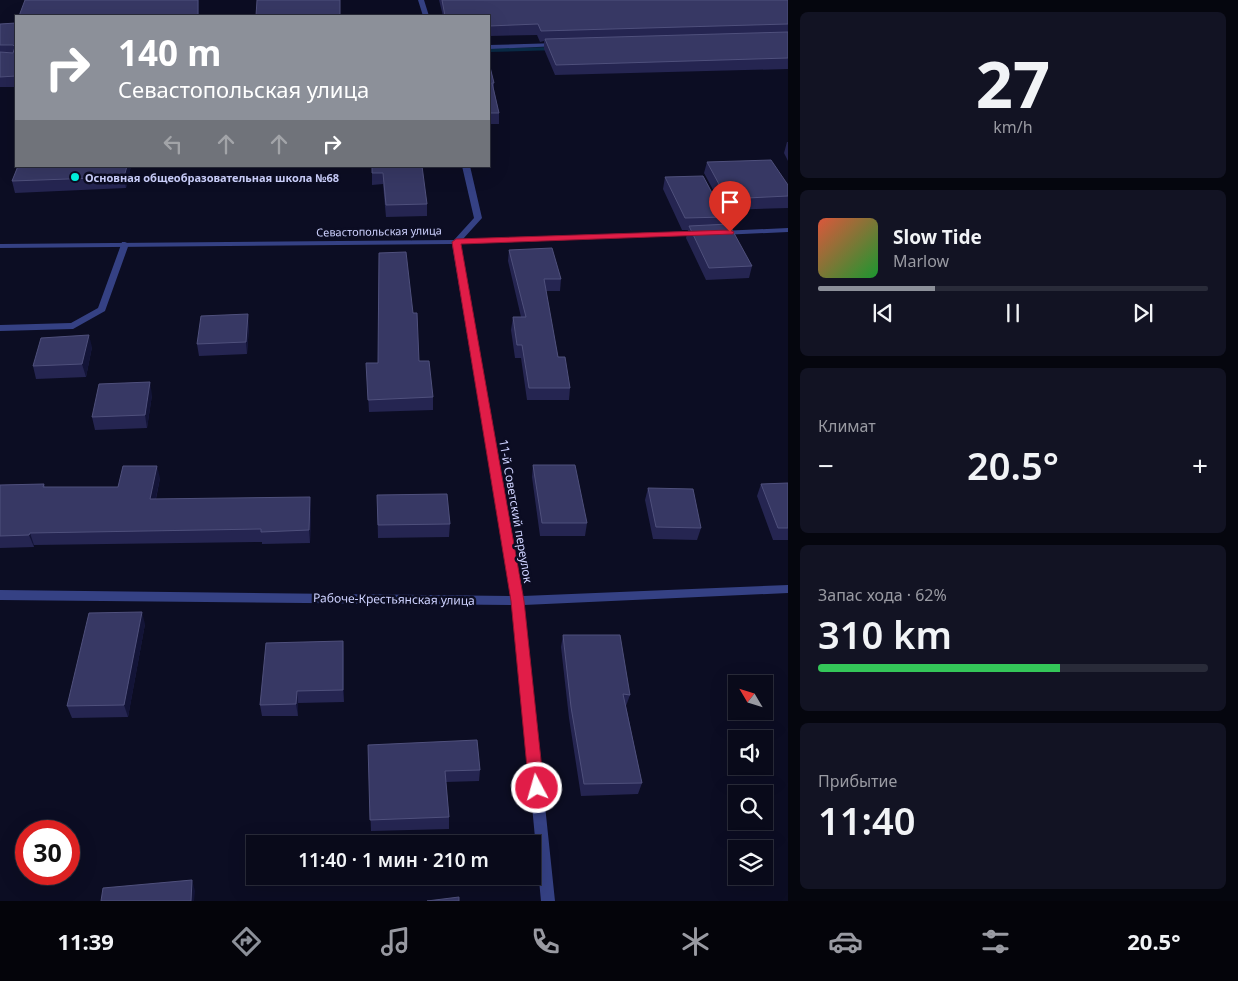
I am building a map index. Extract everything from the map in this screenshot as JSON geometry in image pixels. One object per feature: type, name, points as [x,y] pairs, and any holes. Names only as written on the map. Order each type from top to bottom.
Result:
[{"type":"street","points":[[421,0],[426,15]]},
{"type":"street","points":[[490,47],[568,45]]},
{"type":"street","points":[[456,242],[478,218],[466,167]]},
{"type":"street","name":"Севастопольская улица","points":[[0,246],[456,242],[788,230]]},
{"type":"street","name":"11-й Советский переулок","points":[[456,242],[518,601],[548,901]]},
{"type":"street","points":[[0,328],[73,326],[102,309],[125,244]]},
{"type":"street","name":"Рабоче-Крестьянская улица","points":[[0,596],[518,601],[788,589]]},
{"type":"building","points":[[25,0],[198,0],[198,15],[19,15]]},
{"type":"building","points":[[257,0],[340,0],[340,15],[256,15]]},
{"type":"building","points":[[442,0],[788,0],[788,24],[541,31],[538,24],[490,26],[490,15],[445,15]]},
{"type":"building","points":[[15,23],[15,47],[13,45],[0,45],[0,24]]},
{"type":"building","points":[[788,32],[788,58],[556,65],[545,39]]},
{"type":"building","points":[[15,47],[15,76],[0,77],[0,52],[13,53]]},
{"type":"building","points":[[490,67],[494,83],[492,83],[499,113],[490,113]]},
{"type":"building","points":[[771,160],[788,185],[788,196],[727,199],[707,162]]},
{"type":"building","points":[[18,167],[127,167],[124,177],[12,181]]},
{"type":"building","points":[[372,167],[422,167],[427,204],[386,205],[383,173],[372,173]]},
{"type":"building","points":[[703,176],[725,217],[685,218],[665,177]]},
{"type":"building","points":[[729,224],[752,266],[709,268],[689,226]]},
{"type":"building","points":[[552,248],[561,279],[544,279],[558,357],[565,357],[570,388],[529,388],[522,345],[517,345],[513,317],[526,317],[509,250]]},
{"type":"building","points":[[406,252],[413,313],[417,313],[419,361],[429,361],[433,397],[368,400],[366,363],[378,363],[379,253]]},
{"type":"building","points":[[248,314],[246,342],[197,344],[201,316]]},
{"type":"building","points":[[89,335],[82,364],[33,366],[41,338]]},
{"type":"building","points":[[150,382],[145,415],[92,417],[99,384]]},
{"type":"building","points":[[533,465],[575,465],[587,523],[542,523]]},
{"type":"building","points":[[123,466],[157,466],[150,499],[310,497],[309,530],[261,532],[261,529],[30,533],[29,535],[0,536],[0,485],[44,484],[43,487],[118,487]]},
{"type":"building","points":[[788,483],[788,528],[778,528],[761,484]]},
{"type":"building","points":[[648,488],[693,489],[701,528],[656,527]]},
{"type":"building","points":[[447,494],[450,524],[378,525],[377,495]]},
{"type":"building","points":[[142,612],[124,705],[67,706],[89,613]]},
{"type":"building","points":[[563,635],[620,635],[630,695],[623,694],[642,783],[584,784],[571,707]]},
{"type":"building","points":[[343,641],[343,690],[297,691],[296,704],[260,705],[266,643]]},
{"type":"building","points":[[477,740],[480,770],[445,771],[449,817],[370,820],[368,745]]},
{"type":"building","points":[[192,880],[191,901],[101,901],[103,888]]},
{"type":"building","points":[[459,897],[459,901],[427,901]]},
{"type":"waterway","points":[[490,50],[557,49]]},
{"type":"place","name":"Основная общеобразовательная школа №68","points":[[75,177]]},
{"type":"route","points":[[537,788],[518,601],[456,242],[730,232]]}]
